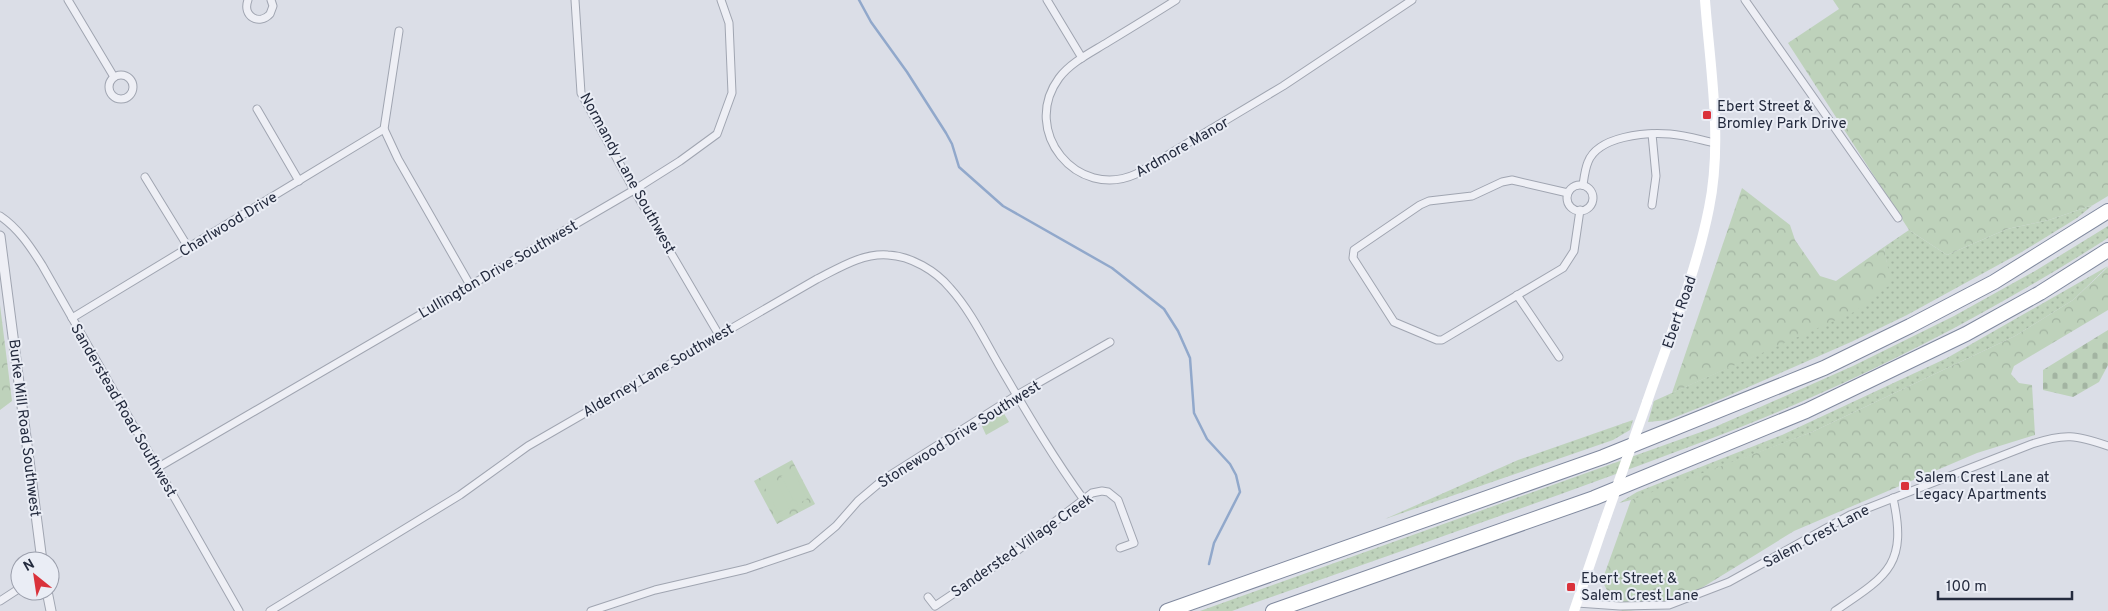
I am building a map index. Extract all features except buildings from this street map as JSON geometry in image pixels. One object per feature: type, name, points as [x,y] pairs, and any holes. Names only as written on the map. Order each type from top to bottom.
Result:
[{"type":"highway","points":[[1167,611],[1603,457],[1824,368],[1994,282],[2108,211]]},
{"type":"highway","points":[[1273,611],[1594,498],[1806,411],[1966,334],[2040,293],[2108,250]]},
{"type":"main road","name":"Ebert Road","points":[[1575,607],[1694,267],[1709,206],[1715,143],[1705,0]]},
{"type":"street","points":[[68,0],[114,77]]},
{"type":"street","points":[[248,0],[248,13],[255,19],[260,20],[270,14],[273,6],[271,0]]},
{"type":"street","name":"Normandy Lane Southwest","points":[[575,0],[581,93],[634,190],[719,335]]},
{"type":"street","name":"Lullington Drive Southwest","points":[[158,468],[634,190],[680,161],[717,134],[732,93],[729,23],[721,0]]},
{"type":"street","points":[[1047,0],[1082,58]]},
{"type":"street","name":"Ardmore Manor","points":[[1176,0],[1082,58],[1063,74],[1052,91],[1046,111],[1048,135],[1058,154],[1076,170],[1100,178],[1121,179],[1136,174],[1283,86],[1412,0]]},
{"type":"street","points":[[1744,0],[1898,218]]},
{"type":"street","points":[[399,31],[384,130],[398,160],[470,285]]},
{"type":"street","points":[[256,109],[299,181]]},
{"type":"street","name":"Charlwood Drive","points":[[72,318],[384,130]]},
{"type":"street","points":[[1652,134],[1656,176],[1652,205]]},
{"type":"street","points":[[1583,185],[1588,161],[1602,146],[1622,137],[1671,134],[1715,143]]},
{"type":"street","points":[[145,177],[188,248]]},
{"type":"street","points":[[1568,193],[1512,180],[1502,182],[1472,196],[1428,201],[1361,245],[1352,254],[1391,319],[1437,340],[1442,340],[1555,273],[1570,260],[1574,251],[1580,210]]},
{"type":"street","points":[[1583,185],[1592,193],[1592,199],[1586,209],[1574,209],[1569,205],[1568,193],[1571,188],[1583,185]]},
{"type":"street","name":"Sanderstead Road Southwest","points":[[0,216],[11,224],[28,244],[45,270],[239,611]]},
{"type":"street","name":"Burke Mill Road Southwest","points":[[0,236],[41,551]]},
{"type":"street","name":"Alderney Lane Southwest","points":[[270,611],[460,495],[528,446],[719,335],[850,263],[866,257],[890,255],[918,263],[932,271],[950,288],[982,335],[1046,445],[1084,500]]},
{"type":"street","points":[[1517,295],[1559,357]]},
{"type":"street","name":"Stonewood Drive Southwest","points":[[591,611],[655,590],[746,569],[811,547],[836,526],[858,501],[884,479],[1017,395],[1110,342]]},
{"type":"street","name":"Salem Crest Lane","points":[[1575,607],[1669,604],[1729,582],[1850,515],[2051,438],[2079,436],[2108,446]]},
{"type":"street","name":"Sandersted Village Creek","points":[[928,597],[935,606],[1026,545],[1096,492],[1108,492],[1118,500],[1134,543],[1120,548]]},
{"type":"street","points":[[1836,611],[1877,583],[1895,558],[1898,521],[1893,498]]},
{"type":"green space","points":[[1833,0],[2108,0],[2108,196],[2093,205],[2049,220],[2007,229],[1947,255],[1909,230],[1788,43],[1839,9]]},
{"type":"green space","points":[[1742,188],[1790,225],[1795,240],[1820,276],[1836,281],[1884,247],[1891,284],[1854,312],[1672,393]]},
{"type":"green space","points":[[2093,205],[2077,218],[2020,253],[1907,315],[1851,342],[1721,399],[1668,420],[1648,422],[1654,401],[1854,311],[1890,284],[1884,247],[1909,230],[1947,255],[2007,229],[2049,220]]},
{"type":"green space","points":[[2108,226],[2108,238],[2000,303],[1888,362],[1785,409],[1594,482],[1232,611],[1200,611],[1715,427],[1853,366],[1954,316],[2035,271]]},
{"type":"green space","points":[[2108,266],[2073,300],[2015,336],[1812,432],[1639,498],[1619,503],[1637,492],[1782,435],[1947,358]]},
{"type":"green space","points":[[2108,267],[2108,310],[2014,366],[2011,374],[2019,383],[2032,385],[2035,435],[1977,453],[1794,531],[1695,592],[1650,609],[1622,611],[1612,599],[1602,581],[1631,500],[1812,432],[2015,336],[2073,300]]},
{"type":"green space","points":[[0,305],[12,401],[0,410]]},
{"type":"green space","points":[[2108,330],[2108,365],[2099,382],[2073,397],[2043,390],[2043,370]]},
{"type":"green space","points":[[1003,412],[1009,422],[986,435],[981,424]]},
{"type":"green space","points":[[1633,420],[1630,430],[1613,440],[1385,519],[1518,460]]},
{"type":"green space","points":[[792,460],[815,504],[777,524],[754,481]]},
{"type":"green space","points":[[793,470],[807,499],[796,505],[781,476]]},
{"type":"green space","points":[[776,480],[790,508],[779,514],[764,486]]},
{"type":"waterway","points":[[859,0],[871,22],[907,72],[946,133],[952,144],[959,167],[1003,206],[1112,268],[1164,309],[1178,331],[1190,358],[1194,413],[1207,439],[1230,464],[1236,475],[1240,492],[1214,543],[1209,564]]},
{"type":"place","name":"Ebert Street & Bromley Park Drive","points":[[1707,115]]},
{"type":"place","name":"Salem Crest Lane at Legacy Apartments","points":[[1905,486]]},
{"type":"place","name":"Ebert Street & Salem Crest Lane","points":[[1571,587]]}]
